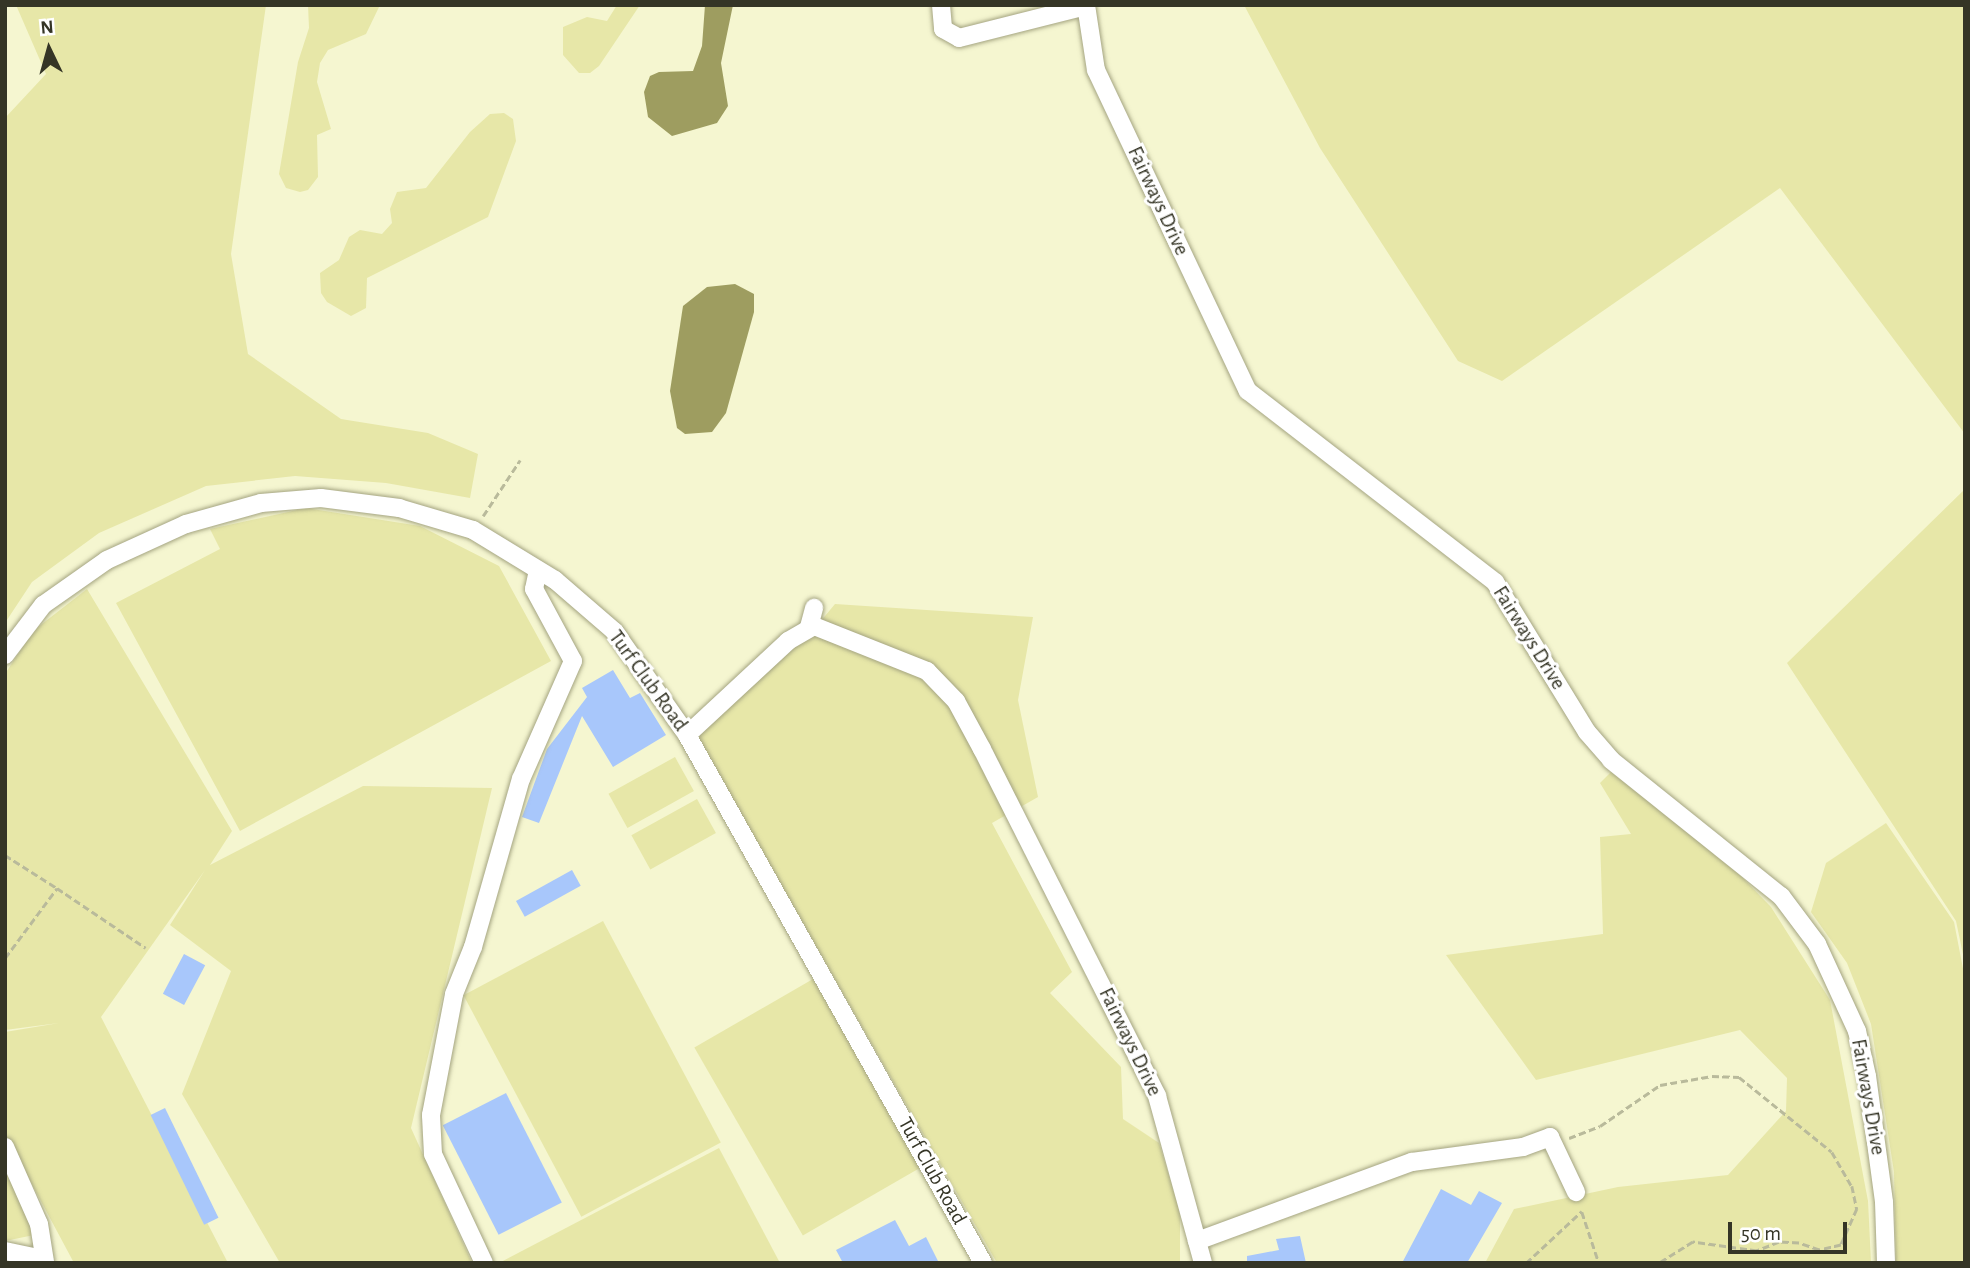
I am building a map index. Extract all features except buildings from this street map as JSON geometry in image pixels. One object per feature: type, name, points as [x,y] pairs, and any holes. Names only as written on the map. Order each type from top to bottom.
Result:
[{"type":"street","name":"Fairways Drive","points":[[941,13],[953,37],[975,37],[1086,6],[1096,69],[1248,391],[1494,582],[1587,732],[1611,760],[1781,896],[1817,944],[1848,1007],[1867,1076],[1884,1202],[1886,1263]]},
{"type":"street","name":"Turf Club Road","points":[[5,655],[35,614],[74,579],[158,534],[261,503],[321,498],[398,508],[473,530],[538,570],[614,631],[687,735],[983,1263]]},
{"type":"street","points":[[484,1263],[433,1154],[430,1115],[454,994],[473,947],[521,779],[573,661],[534,589],[538,570]]},
{"type":"street","points":[[687,735],[788,641],[809,627],[814,608]]},
{"type":"street","name":"Fairways Drive","points":[[809,627],[857,640],[927,671],[956,701],[1037,852],[1157,1096],[1203,1263]]},
{"type":"street","points":[[1197,1241],[1412,1162],[1523,1147],[1550,1137],[1576,1192]]},
{"type":"street","points":[[5,1147],[39,1224],[44,1261],[5,1251]]},
{"type":"path","points":[[473,530],[520,460]]},
{"type":"path","points":[[5,855],[146,948]]},
{"type":"path","points":[[5,958],[57,888]]},
{"type":"path","points":[[1553,1144],[1600,1126],[1660,1085],[1713,1076],[1739,1077],[1832,1152],[1852,1185],[1857,1209],[1841,1245],[1819,1250],[1799,1243],[1779,1242],[1757,1251],[1693,1242],[1658,1263]]},
{"type":"path","points":[[1527,1263],[1582,1211],[1598,1263]]},
{"type":"green space","points":[[16,5],[266,5],[231,254],[248,354],[341,419],[428,433],[478,454],[470,498],[386,483],[295,476],[206,486],[99,533],[32,582],[5,623],[5,118],[46,74]]},
{"type":"green space","points":[[308,5],[380,5],[366,34],[328,50],[320,63],[317,82],[331,129],[317,135],[318,177],[308,190],[300,192],[286,188],[279,174],[298,62],[309,28]]},
{"type":"green space","points":[[617,5],[640,5],[599,66],[590,73],[579,73],[563,55],[563,27],[587,17],[607,21]]},
{"type":"green space","points":[[1244,5],[1965,5],[1965,434],[1780,188],[1502,381],[1458,361],[1320,148]]},
{"type":"green space","points":[[504,113],[513,119],[516,141],[488,217],[367,278],[366,308],[351,316],[327,302],[321,293],[320,273],[339,260],[349,237],[360,230],[382,234],[392,223],[390,209],[397,192],[426,188],[470,132],[490,114]]},
{"type":"green space","points":[[1965,489],[1965,964],[1956,921],[1787,663]]},
{"type":"green space","points":[[306,508],[420,526],[499,566],[551,661],[240,831],[116,603],[220,549],[210,529]]},
{"type":"green space","points":[[87,589],[232,831],[210,865],[363,786],[492,788],[411,1128],[472,1263],[280,1263],[182,1094],[231,971],[170,925],[205,870],[101,1017],[228,1263],[74,1263],[5,1134],[5,1032],[59,1023],[5,1030],[5,674],[33,631]]},
{"type":"green space","points":[[835,604],[1033,617],[1018,700],[1038,797],[992,823],[1072,972],[1050,993],[1121,1067],[1123,1119],[1159,1143],[1180,1212],[1180,1263],[997,1263],[696,736],[810,634]]},
{"type":"green space","points":[[675,757],[694,791],[627,828],[609,794]]},
{"type":"green space","points":[[1612,771],[1733,868],[1771,907],[1830,1000],[1868,1201],[1871,1263],[1485,1263],[1514,1209],[1618,1187],[1728,1175],[1786,1111],[1787,1078],[1740,1030],[1536,1080],[1446,955],[1603,934],[1600,837],[1631,834],[1600,783]]},
{"type":"green space","points":[[697,799],[716,833],[650,869],[631,835]]},
{"type":"green space","points":[[1886,823],[1954,922],[1965,979],[1965,1263],[1896,1263],[1894,1172],[1871,1024],[1847,963],[1811,912],[1826,863]]},
{"type":"green space","points":[[603,921],[721,1143],[581,1217],[463,995]]},
{"type":"green space","points":[[813,979],[922,1167],[803,1235],[694,1048]]},
{"type":"green space","points":[[719,1148],[780,1263],[499,1263]]},
{"type":"green space","points":[[5,1156],[34,1235],[5,1241]]},
{"type":"shaded area","points":[[705,5],[733,5],[721,63],[728,106],[717,123],[672,136],[648,117],[644,92],[650,76],[659,72],[693,71],[702,46]]},
{"type":"shaded area","points":[[735,284],[754,294],[754,312],[726,413],[712,432],[685,434],[677,428],[670,391],[683,306],[707,287]]}]
